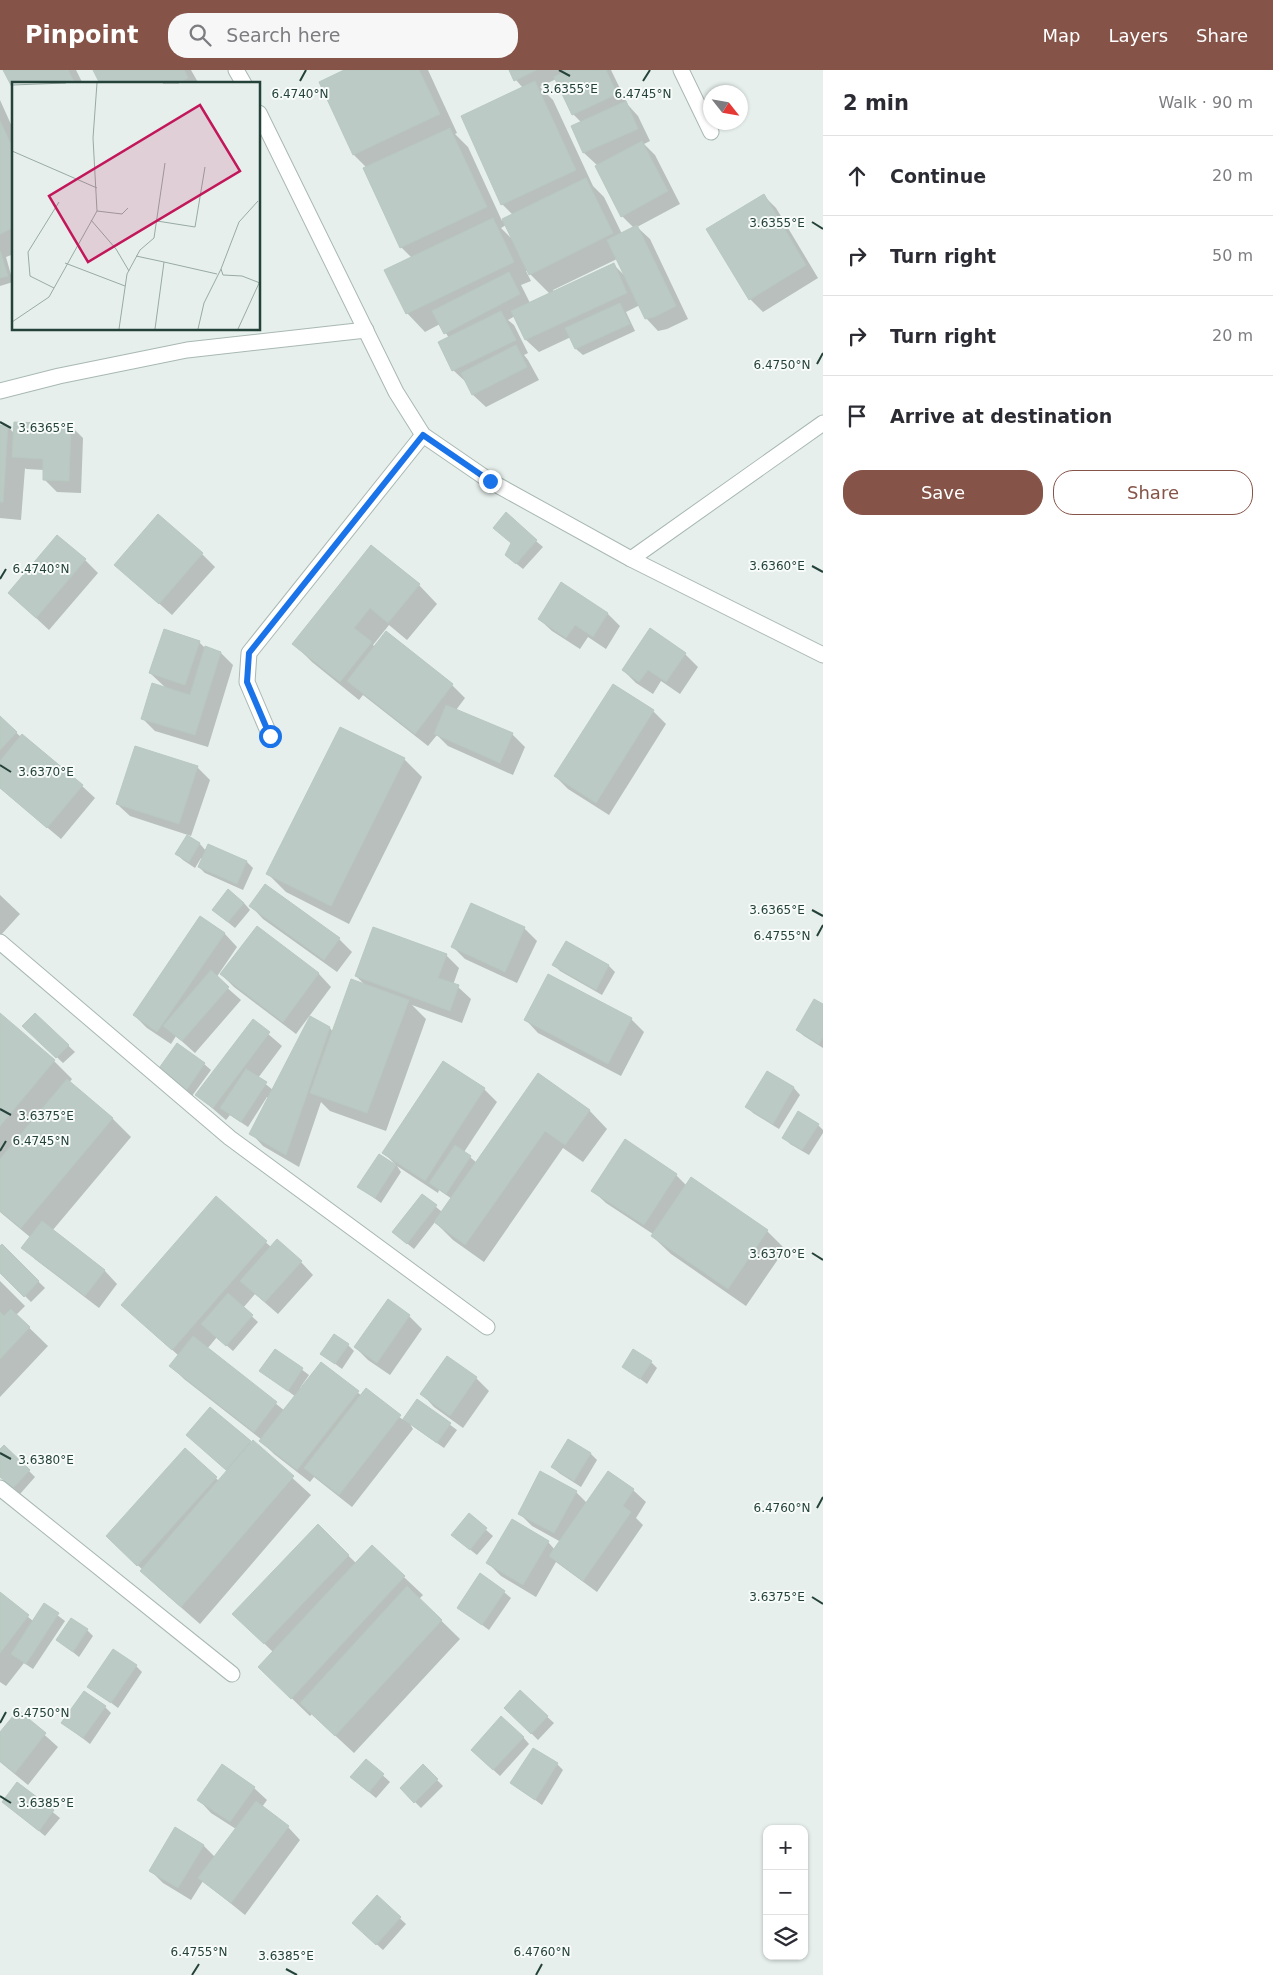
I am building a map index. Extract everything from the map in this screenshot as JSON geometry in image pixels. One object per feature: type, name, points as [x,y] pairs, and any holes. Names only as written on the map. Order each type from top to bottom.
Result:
[{"type":"street","points":[[236,70],[243,82]]},
{"type":"street","points":[[681,70],[711,132]]},
{"type":"street","points":[[260,115],[396,392],[423,435],[490,481],[631,559],[823,655]]},
{"type":"street","points":[[0,391],[59,376],[187,350],[366,330]]},
{"type":"street","points":[[631,559],[823,423]]},
{"type":"street","points":[[270,736],[247,682],[249,653],[423,435]]},
{"type":"street","points":[[0,942],[230,1138],[487,1327]]},
{"type":"street","points":[[0,1488],[232,1674]]},
{"type":"building","points":[[3,70],[68,70],[74,82],[12,82],[12,87]]},
{"type":"building","points":[[93,70],[184,70],[188,78],[181,82],[99,82]]},
{"type":"building","points":[[344,70],[419,70],[440,114],[353,155],[319,82]]},
{"type":"building","points":[[509,70],[536,70],[514,81]]},
{"type":"building","points":[[568,70],[606,70],[617,94],[572,115],[554,77]]},
{"type":"building","points":[[535,81],[576,170],[501,205],[461,116]]},
{"type":"building","points":[[626,101],[638,129],[583,153],[571,126]]},
{"type":"building","points":[[0,121],[12,147],[12,228],[0,234]]},
{"type":"building","points":[[450,128],[487,207],[400,248],[363,168]]},
{"type":"building","points":[[642,141],[668,191],[621,217],[595,166]]},
{"type":"building","points":[[586,178],[613,233],[529,275],[502,219]]},
{"type":"building","points":[[764,194],[806,265],[749,300],[706,229]]},
{"type":"building","points":[[493,218],[514,262],[406,314],[384,270]]},
{"type":"building","points":[[637,225],[676,306],[654,317],[645,319],[607,240]]},
{"type":"building","points":[[0,251],[8,276],[0,278]]},
{"type":"building","points":[[614,263],[627,293],[525,340],[511,311]]},
{"type":"building","points":[[509,272],[520,294],[444,334],[432,311]]},
{"type":"building","points":[[620,303],[630,324],[575,349],[565,328]]},
{"type":"building","points":[[501,311],[516,340],[452,371],[438,342]]},
{"type":"building","points":[[516,345],[527,367],[472,395],[461,373]]},
{"type":"building","points":[[14,422],[71,424],[69,481],[43,480],[43,459],[12,457]]},
{"type":"building","points":[[0,425],[8,426],[3,502],[0,502]]},
{"type":"building","points":[[506,512],[537,540],[516,564],[505,555],[511,543],[493,528]]},
{"type":"building","points":[[158,514],[203,553],[159,604],[114,565]]},
{"type":"building","points":[[57,535],[86,559],[36,618],[8,593]]},
{"type":"building","points":[[371,545],[420,584],[388,623],[370,608],[354,628],[372,642],[340,682],[292,644]]},
{"type":"building","points":[[561,582],[608,613],[593,637],[575,625],[566,638],[538,619]]},
{"type":"building","points":[[650,628],[686,653],[666,682],[648,670],[639,682],[622,670]]},
{"type":"building","points":[[164,629],[200,641],[185,685],[149,673]]},
{"type":"building","points":[[386,631],[453,684],[415,734],[347,681]]},
{"type":"building","points":[[205,646],[221,652],[195,735],[141,719],[152,683],[190,695]]},
{"type":"building","points":[[613,684],[654,710],[596,803],[554,776]]},
{"type":"building","points":[[446,705],[513,733],[500,763],[434,734]]},
{"type":"building","points":[[0,716],[17,732],[0,750]]},
{"type":"building","points":[[340,727],[405,758],[331,906],[266,874]]},
{"type":"building","points":[[22,734],[83,785],[47,828],[0,788],[0,761]]},
{"type":"building","points":[[135,746],[198,766],[179,824],[116,804]]},
{"type":"building","points":[[187,835],[200,843],[189,862],[175,854]]},
{"type":"building","points":[[208,844],[247,861],[237,884],[198,867]]},
{"type":"building","points":[[265,884],[340,938],[324,960],[249,906]]},
{"type":"building","points":[[228,889],[244,903],[228,922],[212,910]]},
{"type":"building","points":[[471,903],[525,927],[505,972],[451,947]]},
{"type":"building","points":[[200,916],[225,933],[157,1032],[133,1015]]},
{"type":"building","points":[[257,926],[319,973],[283,1022],[220,974]]},
{"type":"building","points":[[373,927],[447,954],[438,978],[459,985],[450,1011],[355,976]]},
{"type":"building","points":[[566,941],[609,965],[596,990],[552,965]]},
{"type":"building","points":[[211,970],[229,987],[182,1041],[163,1026]]},
{"type":"building","points":[[548,974],[632,1018],[608,1064],[524,1020]]},
{"type":"building","points":[[351,979],[409,1000],[367,1113],[310,1093]]},
{"type":"building","points":[[814,999],[823,1004],[823,1037],[819,1044],[796,1030]]},
{"type":"building","points":[[0,1013],[55,1060],[0,1126]]},
{"type":"building","points":[[35,1013],[69,1045],[56,1058],[22,1026]]},
{"type":"building","points":[[310,1016],[330,1027],[286,1155],[249,1134]]},
{"type":"building","points":[[253,1019],[270,1032],[213,1108],[195,1095]]},
{"type":"building","points":[[177,1043],[205,1063],[186,1091],[157,1071]]},
{"type":"building","points":[[443,1061],[485,1088],[425,1181],[382,1153]]},
{"type":"building","points":[[246,1069],[267,1082],[241,1122],[220,1108]]},
{"type":"building","points":[[767,1071],[794,1087],[773,1124],[745,1107]]},
{"type":"building","points":[[538,1073],[590,1110],[565,1145],[545,1131],[465,1245],[434,1222]]},
{"type":"building","points":[[67,1079],[113,1118],[21,1228],[0,1211],[0,1159]]},
{"type":"building","points":[[798,1111],[819,1124],[802,1150],[782,1138]]},
{"type":"building","points":[[625,1139],[677,1174],[644,1225],[591,1191]]},
{"type":"building","points":[[455,1145],[471,1156],[446,1194],[429,1183]]},
{"type":"building","points":[[379,1154],[396,1165],[375,1198],[357,1187]]},
{"type":"building","points":[[691,1177],[768,1230],[728,1289],[651,1236]]},
{"type":"building","points":[[422,1194],[437,1205],[407,1244],[392,1232]]},
{"type":"building","points":[[216,1196],[267,1241],[172,1350],[121,1305]]},
{"type":"building","points":[[42,1221],[105,1270],[85,1296],[21,1248]]},
{"type":"building","points":[[277,1239],[302,1261],[265,1302],[240,1281]]},
{"type":"building","points":[[2,1244],[39,1281],[24,1297],[0,1273],[0,1246]]},
{"type":"building","points":[[228,1293],[253,1315],[226,1346],[201,1324]]},
{"type":"building","points":[[388,1299],[410,1315],[377,1363],[354,1347]]},
{"type":"building","points":[[11,1309],[30,1327],[0,1359],[0,1312],[4,1316]]},
{"type":"building","points":[[334,1334],[349,1344],[335,1364],[320,1354]]},
{"type":"building","points":[[193,1336],[277,1402],[254,1432],[169,1366]]},
{"type":"building","points":[[275,1349],[303,1368],[288,1391],[259,1371]]},
{"type":"building","points":[[633,1349],[652,1361],[640,1379],[622,1367]]},
{"type":"building","points":[[447,1356],[477,1377],[450,1416],[420,1394]]},
{"type":"building","points":[[321,1362],[359,1391],[297,1470],[259,1441]]},
{"type":"building","points":[[366,1388],[401,1415],[339,1495],[304,1468]]},
{"type":"building","points":[[417,1399],[451,1423],[437,1443],[403,1419]]},
{"type":"building","points":[[210,1407],[251,1441],[226,1470],[186,1435]]},
{"type":"building","points":[[568,1439],[591,1453],[574,1481],[551,1467]]},
{"type":"building","points":[[253,1440],[294,1476],[181,1607],[140,1571]]},
{"type":"building","points":[[4,1445],[30,1470],[13,1488],[0,1477],[0,1449]]},
{"type":"building","points":[[185,1448],[217,1477],[137,1566],[106,1536]]},
{"type":"building","points":[[540,1471],[577,1491],[554,1533],[518,1514]]},
{"type":"building","points":[[608,1471],[634,1489],[623,1506],[631,1512],[583,1581],[549,1556]]},
{"type":"building","points":[[469,1513],[487,1528],[470,1550],[451,1535]]},
{"type":"building","points":[[512,1519],[549,1541],[523,1585],[486,1563]]},
{"type":"building","points":[[318,1524],[349,1555],[264,1644],[232,1614]]},
{"type":"building","points":[[372,1545],[405,1576],[291,1699],[258,1667]]},
{"type":"building","points":[[480,1573],[505,1591],[482,1625],[457,1608]]},
{"type":"building","points":[[407,1586],[442,1620],[335,1736],[300,1703]]},
{"type":"building","points":[[0,1592],[29,1615],[0,1653]]},
{"type":"building","points":[[44,1603],[59,1613],[26,1664],[11,1654]]},
{"type":"building","points":[[71,1618],[88,1629],[73,1652],[56,1640]]},
{"type":"building","points":[[113,1649],[137,1665],[111,1703],[87,1687]]},
{"type":"building","points":[[520,1690],[548,1716],[531,1734],[504,1708]]},
{"type":"building","points":[[84,1691],[106,1706],[83,1738],[61,1723]]},
{"type":"building","points":[[18,1710],[46,1733],[15,1773],[0,1761],[0,1732]]},
{"type":"building","points":[[501,1716],[524,1737],[493,1770],[471,1750]]},
{"type":"building","points":[[533,1748],[558,1763],[535,1800],[510,1783]]},
{"type":"building","points":[[366,1759],[384,1774],[369,1792],[350,1777]]},
{"type":"building","points":[[222,1764],[255,1787],[230,1822],[197,1800]]},
{"type":"building","points":[[423,1764],[438,1779],[414,1803],[400,1788]]},
{"type":"building","points":[[17,1782],[54,1810],[39,1831],[2,1802]]},
{"type":"building","points":[[256,1801],[289,1826],[231,1903],[198,1878]]},
{"type":"building","points":[[175,1827],[204,1845],[178,1888],[149,1871]]},
{"type":"building","points":[[377,1895],[401,1917],[376,1945],[352,1923]]},
{"type":"route","points":[[270,736],[247,682],[249,653],[423,435],[490,481]]}]
